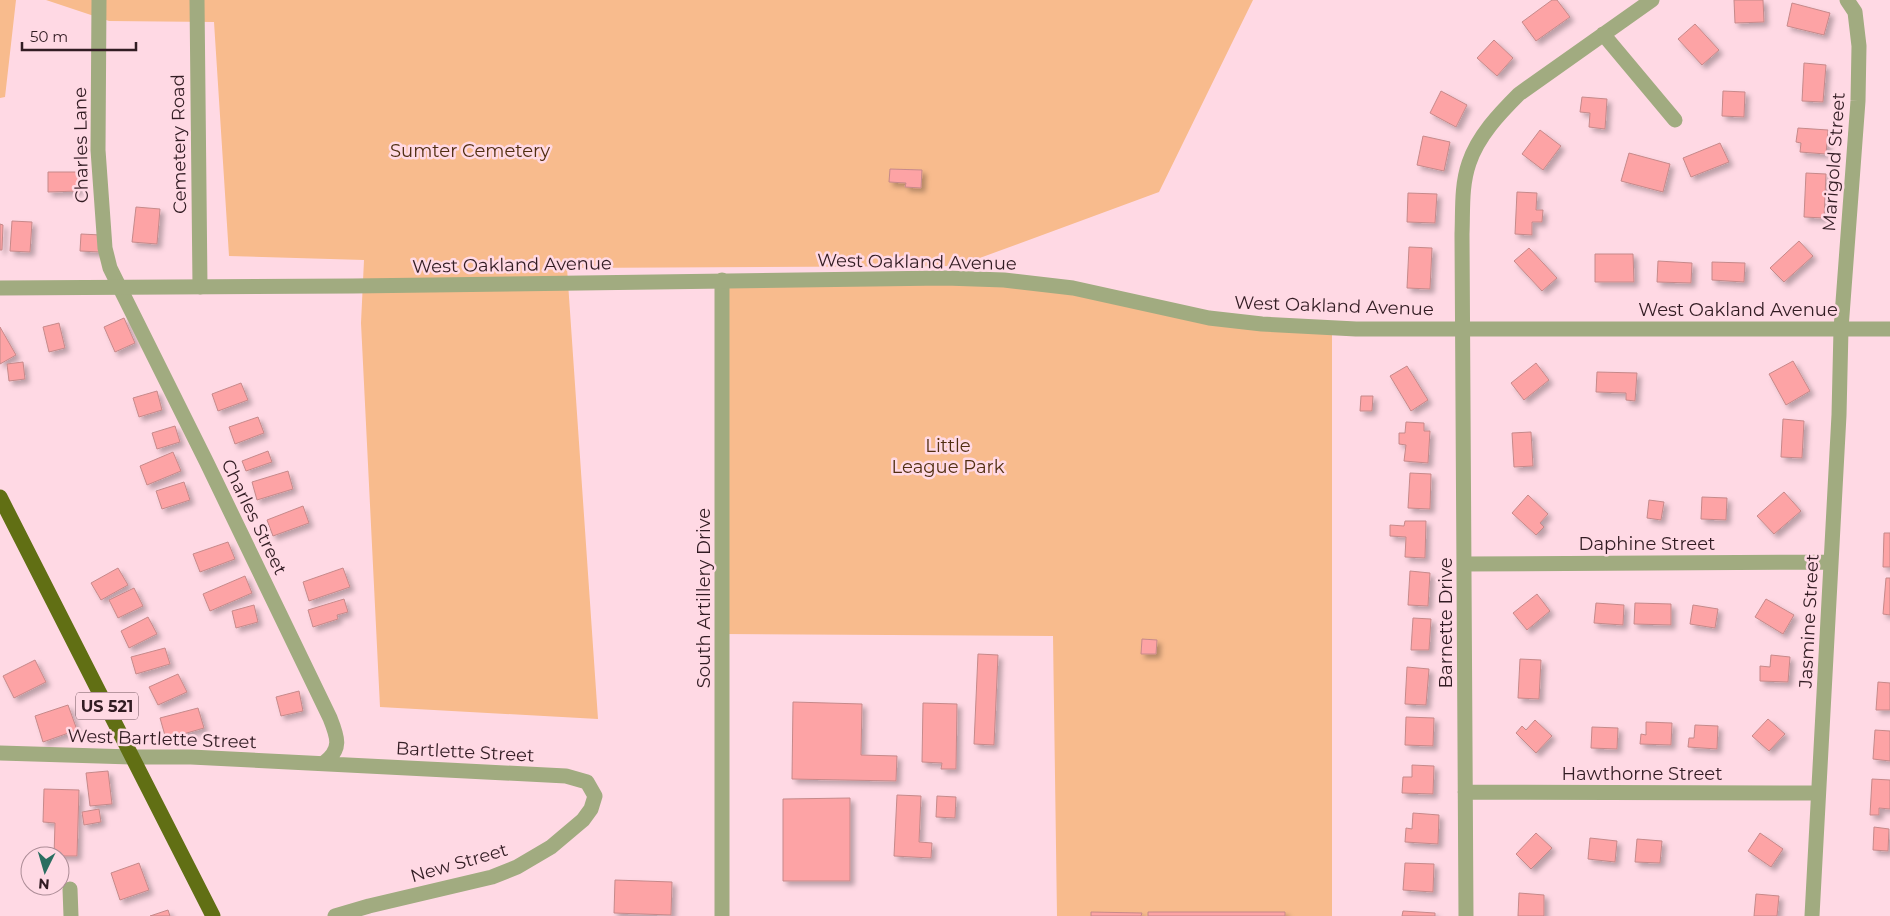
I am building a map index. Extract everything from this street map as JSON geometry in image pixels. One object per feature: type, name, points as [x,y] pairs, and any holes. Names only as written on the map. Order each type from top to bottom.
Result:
[{"type":"highway","name":"US 521","points":[[0,497],[213,916]]},
{"type":"street","name":"Charles Lane","points":[[99,0],[98,150],[100,204],[105,248],[110,268],[119,287]]},
{"type":"street","name":"Cemetery Road","points":[[197,0],[200,287]]},
{"type":"street","points":[[1463,329],[1463,198],[1469,162],[1489,128],[1519,94],[1652,0]]},
{"type":"street","name":"Marigold Street","points":[[1841,329],[1858,101],[1859,46],[1855,12],[1847,0]]},
{"type":"street","points":[[1603,34],[1676,120]]},
{"type":"street","name":"West Oakland Avenue","points":[[0,288],[939,278],[1004,280],[1073,288],[1209,318],[1262,324],[1356,330],[1890,329]]},
{"type":"street","name":"South Artillery Drive","points":[[722,280],[722,916]]},
{"type":"street","name":"Charles Street","points":[[119,287],[207,463],[330,718],[337,735],[337,744],[335,751],[324,763]]},
{"type":"street","name":"Barnette Drive","points":[[1463,329],[1466,916]]},
{"type":"street","name":"Jasmine Street","points":[[1812,916],[1839,414],[1841,329]]},
{"type":"street","name":"Daphine Street","points":[[1464,564],[1831,562]]},
{"type":"street","name":"West Bartlette Street","points":[[0,752],[324,763]]},
{"type":"street","name":"Bartlette Street","points":[[324,763],[566,776],[587,782],[594,796]]},
{"type":"street","name":"Hawthorne Street","points":[[1465,792],[1818,794]]},
{"type":"street","name":"New Street","points":[[335,916],[369,906],[492,877],[517,867],[551,847],[573,830],[591,810],[594,796]]},
{"type":"street","points":[[70,889],[71,916]]},
{"type":"green space","points":[[0,0],[16,0],[5,97],[0,98]]},
{"type":"green space","name":"Sumter Cemetery","points":[[46,0],[1253,0],[1159,192],[958,266],[567,268],[598,719],[380,707],[361,323],[364,260],[229,256],[214,22],[109,21]]},
{"type":"green space","name":"Little League Park","points":[[722,280],[1004,280],[1181,313],[1332,328],[1332,916],[1057,916],[1053,636],[723,634]]},
{"type":"building","points":[[1552,0],[1557,0],[1570,17],[1536,41],[1522,22]]},
{"type":"building","points":[[1734,0],[1763,0],[1764,22],[1735,23]]},
{"type":"building","points":[[1792,3],[1830,13],[1824,35],[1787,26]]},
{"type":"building","points":[[1695,24],[1719,50],[1702,65],[1678,39]]},
{"type":"building","points":[[1494,40],[1513,58],[1497,76],[1477,58]]},
{"type":"building","points":[[1804,63],[1826,65],[1823,102],[1802,101]]},
{"type":"building","points":[[1441,91],[1467,105],[1456,127],[1430,113]]},
{"type":"building","points":[[1723,91],[1745,92],[1744,117],[1722,116]]},
{"type":"building","points":[[1582,97],[1607,99],[1605,129],[1589,127],[1590,113],[1580,112]]},
{"type":"building","points":[[1798,128],[1828,130],[1826,154],[1800,152],[1801,143],[1796,142]]},
{"type":"building","points":[[1540,130],[1561,146],[1543,170],[1522,154]]},
{"type":"building","points":[[1423,136],[1450,142],[1444,171],[1417,165]]},
{"type":"building","points":[[1720,143],[1729,162],[1691,177],[1683,158]]},
{"type":"building","points":[[1629,153],[1670,164],[1663,192],[1621,181]]},
{"type":"building","points":[[890,169],[922,170],[921,188],[905,187],[906,183],[889,182]]},
{"type":"building","points":[[48,172],[78,172],[79,191],[48,192]]},
{"type":"building","points":[[1806,173],[1826,174],[1824,218],[1804,217]]},
{"type":"building","points":[[1517,192],[1537,193],[1536,210],[1543,210],[1542,222],[1532,222],[1532,235],[1515,234]]},
{"type":"building","points":[[1408,193],[1437,194],[1435,223],[1407,222]]},
{"type":"building","points":[[136,207],[160,209],[157,244],[132,242]]},
{"type":"building","points":[[12,221],[32,222],[30,252],[10,251]]},
{"type":"building","points":[[0,224],[3,225],[2,250],[0,250]]},
{"type":"building","points":[[81,234],[101,235],[100,252],[80,251]]},
{"type":"building","points":[[1799,241],[1813,256],[1784,282],[1770,268]]},
{"type":"building","points":[[1409,247],[1432,248],[1430,289],[1407,288]]},
{"type":"building","points":[[1529,248],[1557,278],[1542,291],[1514,261]]},
{"type":"building","points":[[1595,254],[1633,254],[1634,282],[1595,282]]},
{"type":"building","points":[[1658,261],[1692,263],[1691,283],[1657,282]]},
{"type":"building","points":[[1712,262],[1745,263],[1744,282],[1712,280]]},
{"type":"building","points":[[124,318],[135,343],[115,352],[104,327]]},
{"type":"building","points":[[59,323],[65,348],[49,352],[43,327]]},
{"type":"building","points":[[0,327],[16,355],[0,364]]},
{"type":"building","points":[[1793,361],[1810,391],[1786,405],[1769,374]]},
{"type":"building","points":[[23,362],[25,379],[9,381],[7,364]]},
{"type":"building","points":[[1536,363],[1549,380],[1524,400],[1511,383]]},
{"type":"building","points":[[1407,366],[1428,400],[1411,411],[1390,376]]},
{"type":"building","points":[[1597,372],[1637,373],[1635,401],[1626,400],[1626,393],[1596,392]]},
{"type":"building","points":[[241,383],[248,400],[218,411],[212,394]]},
{"type":"building","points":[[157,391],[162,410],[139,417],[133,398]]},
{"type":"building","points":[[1361,396],[1373,396],[1372,411],[1360,411]]},
{"type":"building","points":[[258,417],[264,433],[235,444],[229,427]]},
{"type":"building","points":[[1783,419],[1804,421],[1802,458],[1781,457]]},
{"type":"building","points":[[1406,422],[1424,423],[1424,431],[1430,431],[1428,463],[1404,461],[1406,445],[1399,444],[1399,433],[1405,433]]},
{"type":"building","points":[[175,426],[180,442],[157,449],[152,433]]},
{"type":"building","points":[[1531,432],[1533,466],[1514,467],[1512,433]]},
{"type":"building","points":[[268,451],[272,462],[246,471],[242,461]]},
{"type":"building","points":[[173,452],[181,471],[147,485],[140,466]]},
{"type":"building","points":[[288,471],[293,489],[257,500],[252,482]]},
{"type":"building","points":[[1410,473],[1431,474],[1430,509],[1408,508]]},
{"type":"building","points":[[184,482],[190,500],[162,509],[156,491]]},
{"type":"building","points":[[1784,492],[1801,511],[1774,534],[1757,516]]},
{"type":"building","points":[[1528,495],[1548,514],[1540,523],[1544,527],[1536,535],[1512,513]]},
{"type":"building","points":[[1702,497],[1727,498],[1726,520],[1701,519]]},
{"type":"building","points":[[1649,500],[1664,502],[1661,520],[1647,518]]},
{"type":"building","points":[[303,506],[309,523],[273,536],[267,520]]},
{"type":"building","points":[[1405,521],[1426,521],[1425,558],[1405,557],[1406,537],[1390,536],[1390,525],[1404,526]]},
{"type":"building","points":[[1884,533],[1890,533],[1890,567],[1883,567]]},
{"type":"building","points":[[228,542],[235,559],[200,572],[193,554]]},
{"type":"building","points":[[118,568],[128,585],[101,600],[91,583]]},
{"type":"building","points":[[343,568],[350,587],[309,601],[303,582]]},
{"type":"building","points":[[1410,571],[1430,573],[1428,606],[1408,605]]},
{"type":"building","points":[[245,576],[252,593],[210,611],[203,594]]},
{"type":"building","points":[[1886,578],[1890,578],[1890,615],[1883,614]]},
{"type":"building","points":[[134,588],[143,606],[118,618],[109,600]]},
{"type":"building","points":[[1537,594],[1550,611],[1527,630],[1513,613]]},
{"type":"building","points":[[344,599],[348,612],[337,615],[338,619],[313,627],[308,610]]},
{"type":"building","points":[[1766,599],[1794,615],[1783,634],[1755,617]]},
{"type":"building","points":[[1596,603],[1624,605],[1623,625],[1594,623]]},
{"type":"building","points":[[1635,603],[1671,604],[1671,625],[1634,624]]},
{"type":"building","points":[[254,605],[258,622],[236,628],[232,611]]},
{"type":"building","points":[[1693,605],[1718,609],[1715,628],[1690,624]]},
{"type":"building","points":[[148,617],[157,634],[129,648],[121,631]]},
{"type":"building","points":[[1413,618],[1431,619],[1429,650],[1411,650]]},
{"type":"building","points":[[1142,639],[1157,640],[1156,654],[1141,654]]},
{"type":"building","points":[[165,648],[170,664],[136,674],[131,657]]},
{"type":"building","points":[[978,654],[998,655],[994,745],[974,744]]},
{"type":"building","points":[[1771,655],[1790,657],[1788,682],[1760,681],[1760,666],[1770,667]]},
{"type":"building","points":[[1520,659],[1541,660],[1539,699],[1518,698]]},
{"type":"building","points":[[35,660],[46,682],[14,698],[3,676]]},
{"type":"building","points":[[1407,667],[1429,669],[1426,705],[1405,704]]},
{"type":"building","points":[[178,674],[187,692],[158,705],[149,687]]},
{"type":"building","points":[[1878,682],[1890,683],[1890,710],[1876,710]]},
{"type":"building","points":[[299,691],[303,711],[281,716],[276,697]]},
{"type":"building","points":[[793,702],[862,704],[861,755],[897,756],[896,781],[792,779]]},
{"type":"building","points":[[923,703],[957,704],[956,769],[941,769],[942,763],[922,762]]},
{"type":"building","points":[[68,705],[77,730],[43,742],[35,716]]},
{"type":"building","points":[[198,708],[204,728],[166,739],[160,718]]},
{"type":"building","points":[[1406,717],[1434,718],[1433,746],[1405,745]]},
{"type":"building","points":[[1768,719],[1785,734],[1769,751],[1752,736]]},
{"type":"building","points":[[1535,720],[1552,736],[1536,753],[1516,733],[1522,726],[1526,730]]},
{"type":"building","points":[[1646,722],[1672,723],[1671,745],[1640,744],[1641,734],[1646,735]]},
{"type":"building","points":[[1695,725],[1718,726],[1717,749],[1688,747],[1689,738],[1694,738]]},
{"type":"building","points":[[1592,727],[1618,728],[1617,749],[1591,748]]},
{"type":"building","points":[[1875,730],[1890,731],[1890,761],[1873,759]]},
{"type":"building","points":[[1412,765],[1434,766],[1433,794],[1402,793],[1403,777],[1412,777]]},
{"type":"building","points":[[108,771],[112,804],[90,806],[86,773]]},
{"type":"building","points":[[1872,779],[1890,780],[1890,809],[1879,808],[1879,815],[1870,815]]},
{"type":"building","points":[[44,789],[79,790],[77,856],[70,856],[70,846],[54,846],[55,823],[43,822]]},
{"type":"building","points":[[897,795],[921,796],[919,842],[932,843],[931,858],[894,856]]},
{"type":"building","points":[[937,796],[956,797],[955,818],[936,817]]},
{"type":"building","points":[[850,798],[850,881],[783,881],[783,799]]},
{"type":"building","points":[[99,809],[101,822],[84,825],[82,812]]},
{"type":"building","points":[[1413,813],[1439,815],[1438,844],[1405,842],[1406,828],[1412,829]]},
{"type":"building","points":[[1874,827],[1889,829],[1888,851],[1873,850]]},
{"type":"building","points":[[1536,833],[1552,848],[1531,869],[1516,854]]},
{"type":"building","points":[[1760,833],[1783,849],[1771,867],[1748,851]]},
{"type":"building","points":[[1590,838],[1617,841],[1615,862],[1588,859]]},
{"type":"building","points":[[1637,839],[1662,841],[1660,863],[1635,862]]},
{"type":"building","points":[[139,863],[149,890],[120,900],[111,873]]},
{"type":"building","points":[[1405,863],[1434,864],[1433,892],[1403,890]]},
{"type":"building","points":[[615,880],[672,882],[671,915],[614,913]]},
{"type":"building","points":[[1519,893],[1544,895],[1544,916],[1518,916]]},
{"type":"building","points":[[1756,894],[1779,896],[1777,916],[1754,916]]},
{"type":"building","points":[[168,910],[170,916],[150,916]]},
{"type":"building","points":[[1403,911],[1435,913],[1435,916],[1402,916]]},
{"type":"building","points":[[1091,912],[1142,913],[1141,916],[1091,916]]},
{"type":"building","points":[[1148,912],[1285,912],[1285,916],[1148,916]]}]
